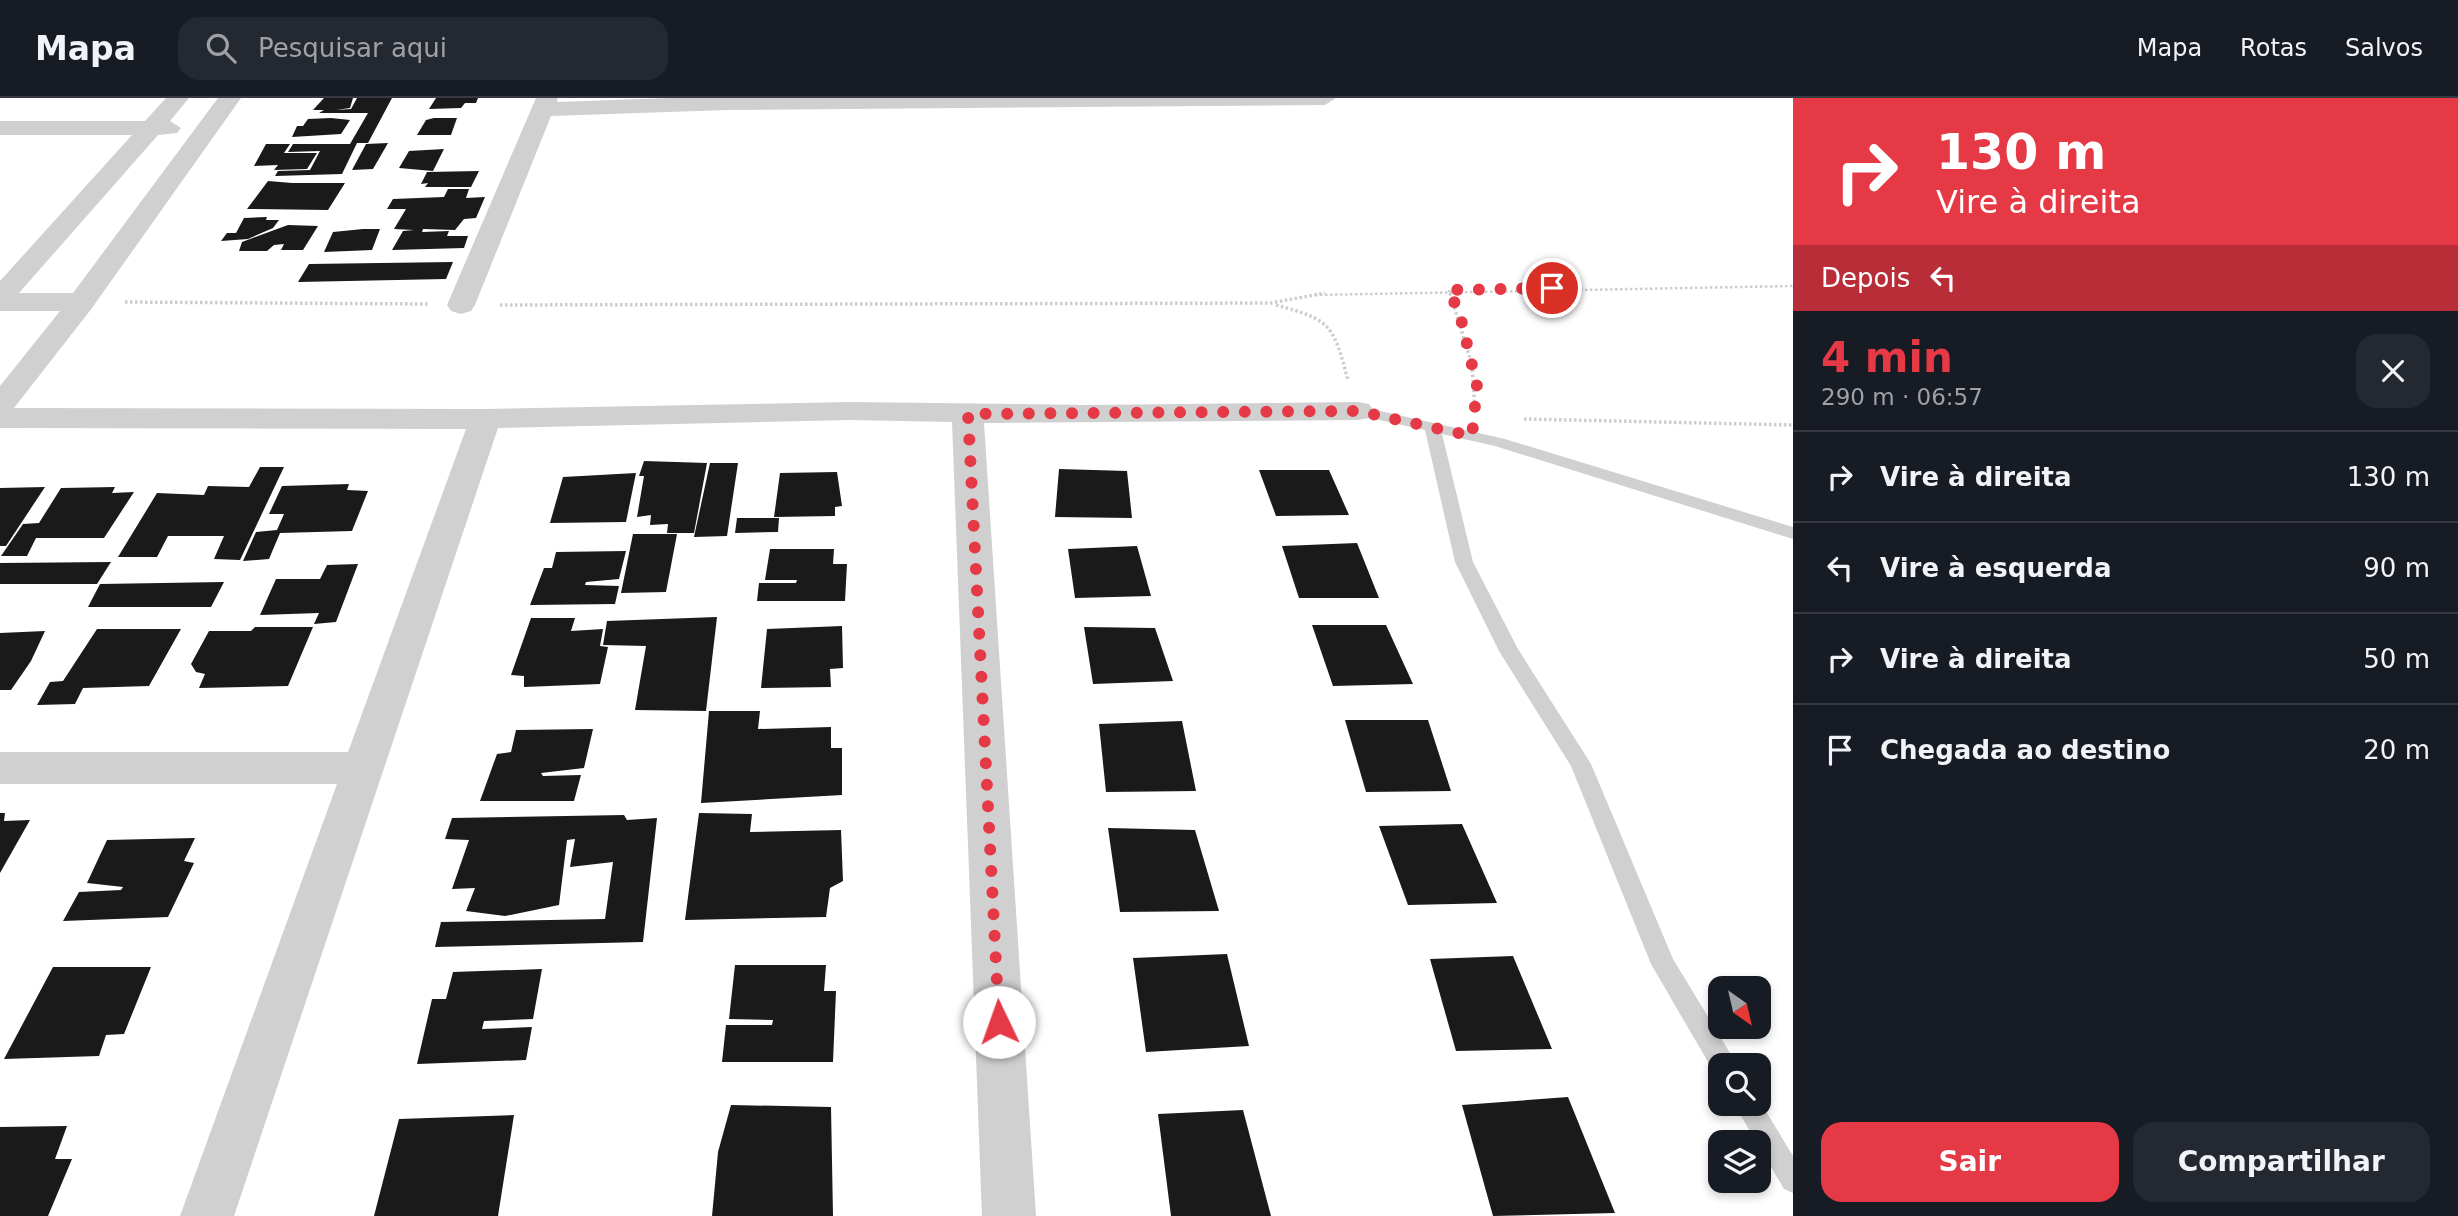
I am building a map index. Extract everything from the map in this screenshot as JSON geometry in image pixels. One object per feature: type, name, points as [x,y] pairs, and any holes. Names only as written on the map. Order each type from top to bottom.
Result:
[{"type":"street","points":[[0,300],[178,98]]},
{"type":"street","points":[[0,405],[82,302],[230,98]]},
{"type":"street","points":[[461,305],[545,104],[1325,98]]},
{"type":"street","points":[[0,128],[208,128]]},
{"type":"street","points":[[0,300],[82,302]]},
{"type":"street","points":[[0,418],[485,419],[850,411],[968,414],[1358,411]]},
{"type":"street","points":[[968,414],[1009,1216]]},
{"type":"street","points":[[207,1216],[485,419]]},
{"type":"street","points":[[0,768],[362,768]]},
{"type":"lane","points":[[1358,411],[1472,436],[1793,533]]},
{"type":"lane","points":[[1432,427],[1464,562],[1508,651],[1581,764],[1663,964],[1716,1053]]},
{"type":"lane","points":[[1754,1116],[1793,1181]]},
{"type":"path","points":[[82,302],[461,305],[1271,303],[1326,293],[1793,286]]},
{"type":"path","points":[[1449,290],[1460,315],[1477,386],[1472,436]]},
{"type":"path","points":[[1271,303],[1322,319],[1332,328],[1358,411]]},
{"type":"path","points":[[1474,417],[1793,425]]},
{"type":"building","points":[[324,98],[353,98],[350,108],[336,110],[351,109],[357,98],[392,98],[368,143],[357,143],[342,174],[275,176],[278,171],[310,170],[320,151],[288,152],[293,144],[350,144],[368,113],[319,113],[324,110],[313,110]]},
{"type":"building","points":[[436,98],[478,98],[476,103],[465,103],[461,108],[429,109]]},
{"type":"building","points":[[457,118],[451,135],[417,135],[426,120]]},
{"type":"building","points":[[308,119],[350,120],[341,134],[292,137],[297,126],[303,126]]},
{"type":"building","points":[[388,143],[373,169],[352,170],[366,144]]},
{"type":"building","points":[[266,144],[290,144],[284,153],[317,153],[307,169],[274,170],[278,165],[254,166]]},
{"type":"building","points":[[444,149],[433,171],[399,168],[409,151]]},
{"type":"building","points":[[479,171],[471,187],[425,187],[428,183],[421,184],[427,172]]},
{"type":"building","points":[[268,181],[345,183],[328,210],[247,209]]},
{"type":"building","points":[[448,189],[469,189],[466,198],[485,197],[476,218],[464,219],[455,230],[423,229],[422,232],[449,231],[447,236],[468,236],[464,248],[392,250],[403,231],[414,230],[394,229],[406,209],[387,209],[393,199],[444,197]]},
{"type":"building","points":[[267,217],[266,220],[279,220],[273,228],[248,239],[221,241],[227,233],[236,233],[244,218]]},
{"type":"building","points":[[288,225],[318,226],[303,250],[281,250],[284,244],[274,245],[267,251],[239,251],[242,242]]},
{"type":"building","points":[[380,229],[372,250],[324,252],[333,232]]},
{"type":"building","points":[[453,262],[446,279],[298,282],[309,264]]},
{"type":"building","points":[[644,461],[707,463],[694,533],[667,533],[668,524],[650,525],[651,515],[637,517],[644,476],[639,476]]},
{"type":"building","points":[[710,463],[738,463],[727,536],[694,537]]},
{"type":"building","points":[[260,467],[284,467],[240,560],[214,559],[224,536],[168,536],[157,557],[118,557],[157,493],[204,495],[208,486],[249,487]]},
{"type":"building","points":[[1059,469],[1127,471],[1132,518],[1055,517]]},
{"type":"building","points":[[1259,470],[1329,470],[1349,515],[1276,516]]},
{"type":"building","points":[[837,472],[842,506],[835,507],[835,516],[774,517],[780,473]]},
{"type":"building","points":[[636,473],[626,522],[550,523],[563,477]]},
{"type":"building","points":[[349,484],[347,490],[368,491],[352,531],[280,533],[269,559],[243,561],[256,532],[277,530],[284,514],[269,514],[282,486]]},
{"type":"building","points":[[45,487],[6,546],[0,546],[0,488]]},
{"type":"building","points":[[115,487],[112,493],[134,492],[104,538],[36,538],[27,556],[1,556],[23,524],[39,523],[61,488]]},
{"type":"building","points":[[737,518],[779,518],[778,532],[735,533]]},
{"type":"building","points":[[633,534],[677,534],[666,592],[621,593]]},
{"type":"building","points":[[1357,543],[1379,598],[1299,598],[1282,546]]},
{"type":"building","points":[[1137,546],[1151,596],[1075,598],[1068,549]]},
{"type":"building","points":[[770,549],[834,549],[833,564],[847,564],[845,601],[757,601],[759,583],[796,583],[797,580],[765,580]]},
{"type":"building","points":[[626,551],[619,579],[586,582],[585,585],[619,586],[615,604],[530,605],[544,568],[552,568],[556,552]]},
{"type":"building","points":[[111,562],[97,584],[0,584],[0,563]]},
{"type":"building","points":[[358,564],[336,622],[314,624],[319,613],[260,615],[276,579],[320,579],[327,565]]},
{"type":"building","points":[[224,582],[211,607],[88,607],[100,584]]},
{"type":"building","points":[[717,617],[706,711],[635,710],[646,646],[603,645],[607,621]]},
{"type":"building","points":[[531,618],[575,618],[571,631],[603,629],[600,646],[608,647],[600,684],[524,687],[524,676],[511,675]]},
{"type":"building","points":[[1312,625],[1386,625],[1413,684],[1333,686]]},
{"type":"building","points":[[842,626],[843,668],[830,669],[831,687],[761,688],[767,629]]},
{"type":"building","points":[[255,627],[313,627],[288,686],[199,688],[205,674],[196,672],[191,664],[209,631],[251,631]]},
{"type":"building","points":[[1084,627],[1155,628],[1173,681],[1093,684]]},
{"type":"building","points":[[97,629],[181,629],[149,686],[83,688],[75,704],[37,705],[50,682],[63,681]]},
{"type":"building","points":[[45,631],[31,661],[11,690],[0,690],[0,633]]},
{"type":"building","points":[[709,711],[760,711],[758,729],[831,727],[831,748],[842,748],[842,795],[701,803]]},
{"type":"building","points":[[1345,720],[1428,720],[1451,791],[1366,792]]},
{"type":"building","points":[[1182,721],[1196,791],[1106,792],[1099,724]]},
{"type":"building","points":[[593,729],[584,768],[541,773],[543,776],[581,775],[574,801],[480,801],[497,754],[511,752],[516,730]]},
{"type":"building","points":[[0,813],[5,813],[4,821],[30,820],[0,873]]},
{"type":"building","points":[[699,813],[752,814],[750,832],[841,830],[843,881],[830,888],[826,917],[685,920]]},
{"type":"building","points":[[624,815],[627,820],[657,818],[643,942],[435,947],[441,922],[605,919],[613,862],[570,867],[575,839],[567,840],[559,905],[505,916],[466,911],[475,888],[452,889],[469,840],[445,839],[452,818]]},
{"type":"building","points":[[1462,824],[1497,903],[1408,905],[1379,826]]},
{"type":"building","points":[[1108,828],[1195,830],[1219,911],[1120,912]]},
{"type":"building","points":[[195,838],[184,861],[194,863],[168,917],[63,921],[79,892],[121,890],[123,887],[87,883],[107,840]]},
{"type":"building","points":[[1227,954],[1249,1046],[1146,1052],[1133,958]]},
{"type":"building","points":[[1513,956],[1552,1049],[1456,1051],[1430,959]]},
{"type":"building","points":[[735,965],[826,965],[824,991],[836,991],[833,1062],[722,1062],[726,1025],[772,1025],[773,1020],[729,1019]]},
{"type":"building","points":[[53,967],[151,967],[124,1034],[106,1035],[99,1056],[4,1059]]},
{"type":"building","points":[[542,969],[533,1019],[484,1021],[482,1029],[532,1027],[526,1060],[417,1064],[432,999],[446,999],[453,972]]},
{"type":"building","points":[[1568,1097],[1615,1213],[1493,1216],[1462,1105]]},
{"type":"building","points":[[731,1105],[831,1107],[833,1216],[712,1216],[718,1152]]},
{"type":"building","points":[[1243,1110],[1271,1216],[1171,1216],[1158,1114]]},
{"type":"building","points":[[514,1115],[498,1216],[374,1216],[399,1119]]},
{"type":"building","points":[[67,1126],[55,1159],[72,1159],[48,1216],[0,1216],[0,1127]]},
{"type":"route","points":[[999,1022],[968,414],[1358,411],[1472,436],[1477,386],[1460,315],[1449,290],[1552,288]]}]
